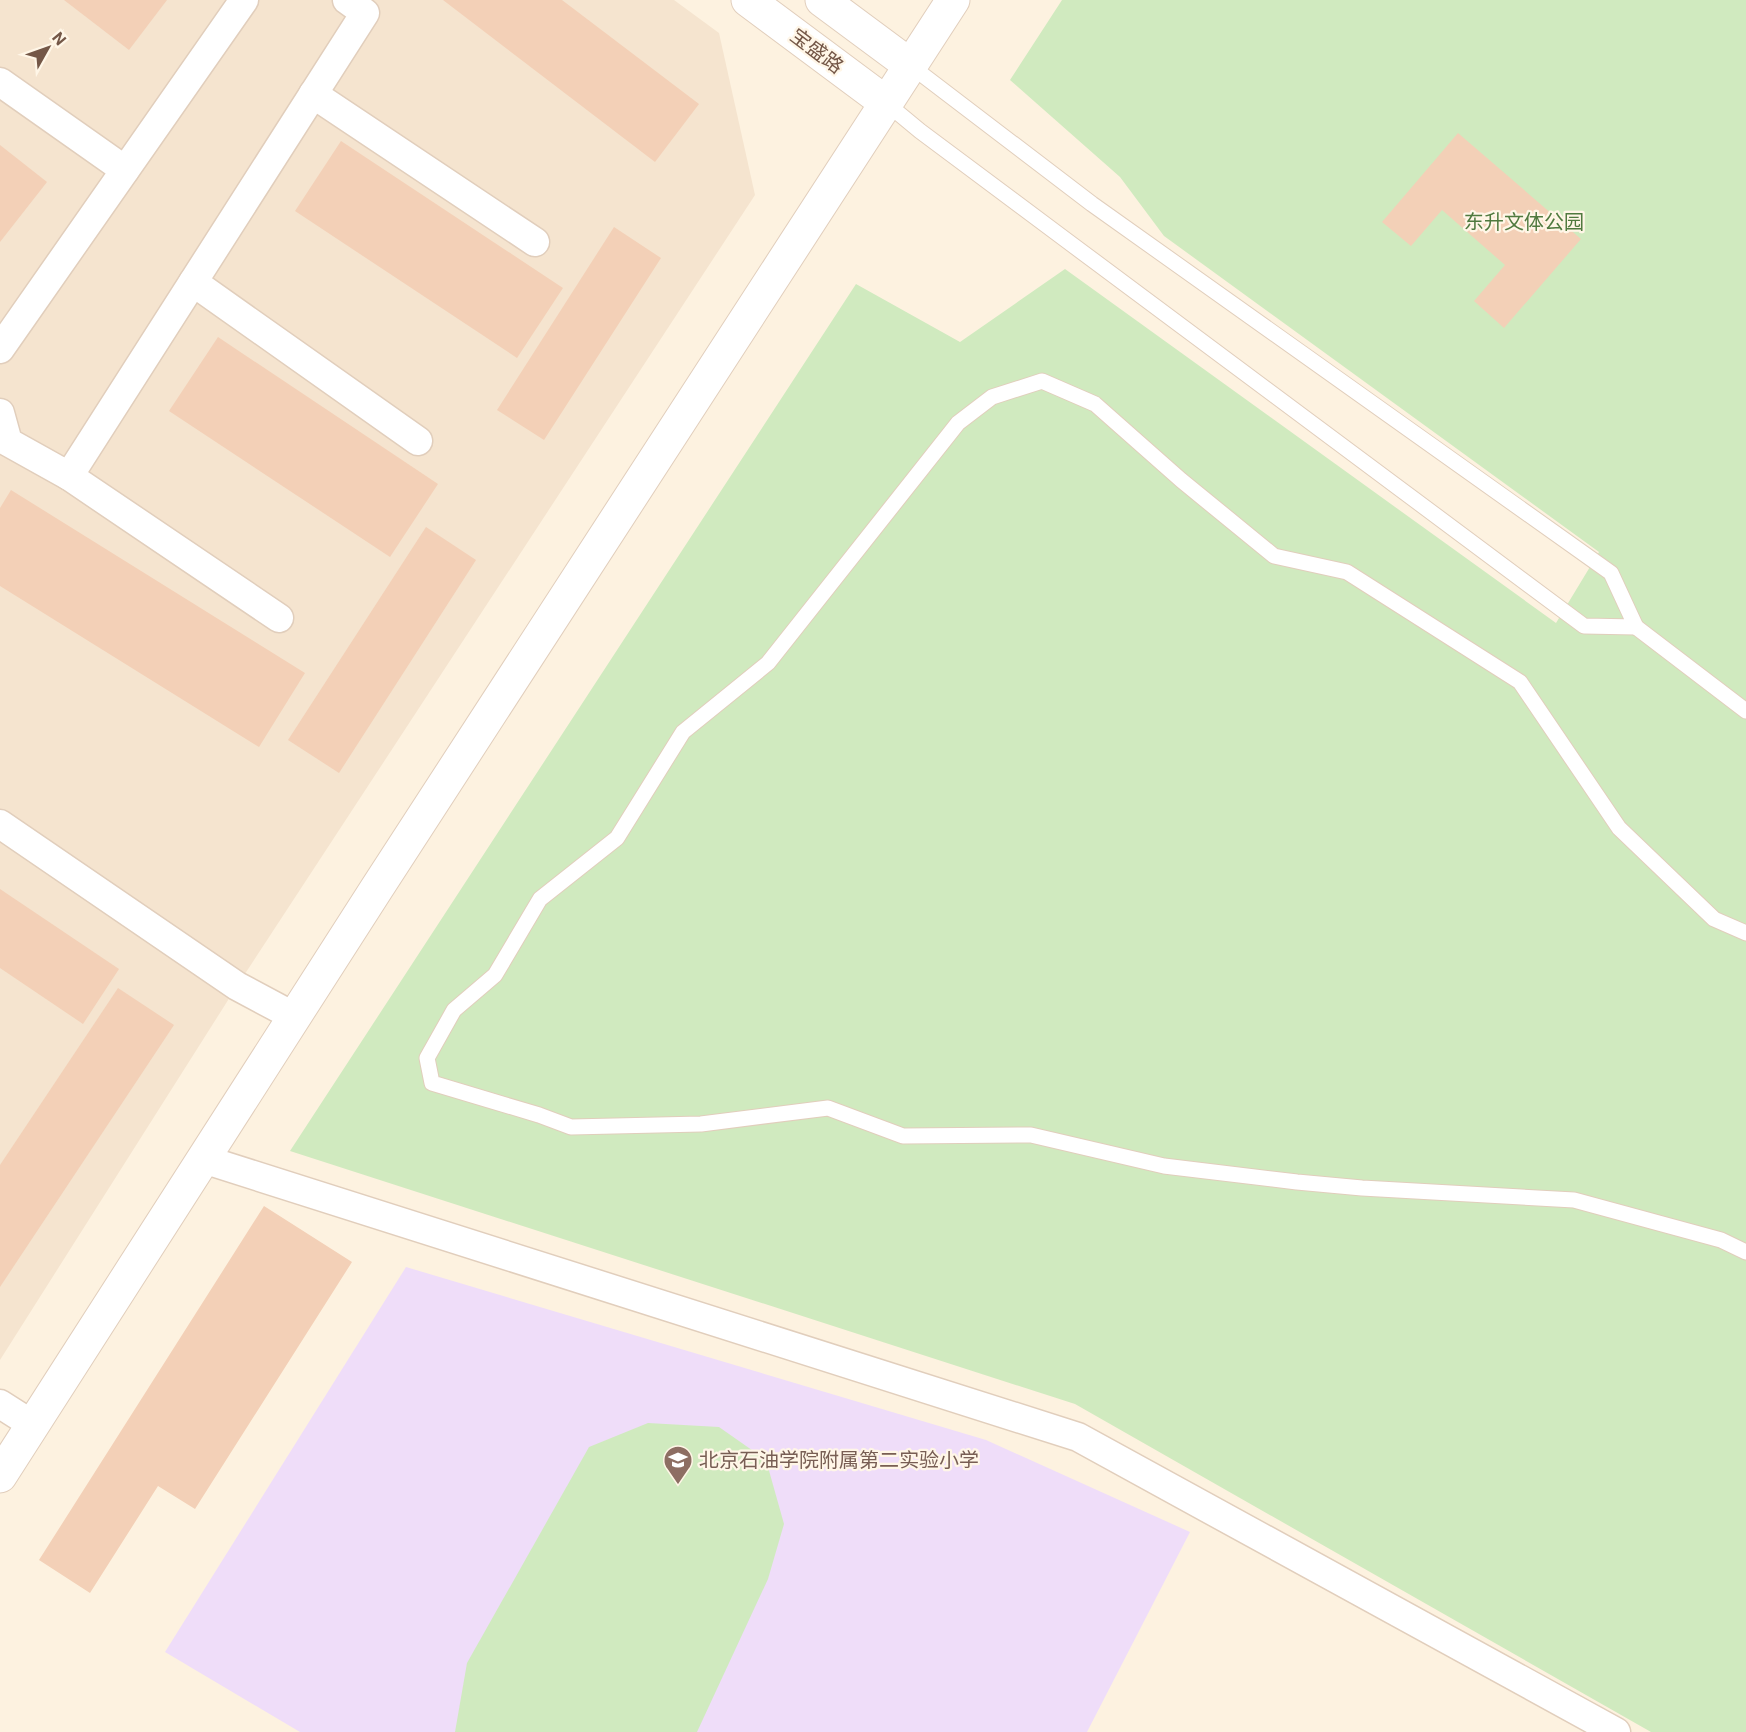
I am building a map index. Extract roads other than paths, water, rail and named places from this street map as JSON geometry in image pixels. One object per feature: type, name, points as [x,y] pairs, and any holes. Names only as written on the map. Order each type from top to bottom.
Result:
[{"type":"street","points":[[0,349],[244,0]]},
{"type":"street","points":[[69,476],[365,13],[347,0]]},
{"type":"street","name":"宝盛路","points":[[748,0],[885,102]]},
{"type":"street","points":[[822,0],[910,66]]},
{"type":"street","points":[[0,1476],[953,0]]},
{"type":"street","points":[[0,82],[125,170]]},
{"type":"street","points":[[313,94],[535,242]]},
{"type":"street","points":[[193,282],[418,441]]},
{"type":"street","points":[[0,413],[4,449],[69,476],[279,618]]},
{"type":"street","points":[[0,824],[237,986],[295,1017]]},
{"type":"street","points":[[203,1159],[1078,1437],[1616,1732]]},
{"type":"street","points":[[0,1404],[33,1425]]},
{"type":"lane","points":[[910,66],[1092,204],[1611,573],[1636,627],[1746,711]]},
{"type":"lane","points":[[885,102],[920,131],[1584,626],[1636,627]]},
{"type":"lane","points":[[1746,933],[1714,919],[1619,828],[1520,682],[1347,572],[1274,556],[1181,480],[1095,404],[1042,381],[992,397],[958,423],[768,663],[683,732],[617,838],[540,899],[495,975],[454,1010],[427,1058],[432,1083],[571,1127],[701,1124],[828,1108],[903,1136],[1031,1135],[1164,1166],[1297,1182],[1374,1189],[1574,1200],[1721,1240],[1746,1252]]},
{"type":"place","name":"北京石油学院附属第二实验小学","points":[[678,1486]]},
{"type":"park label","name":"东升文体公园","points":[[1524,222]]}]
